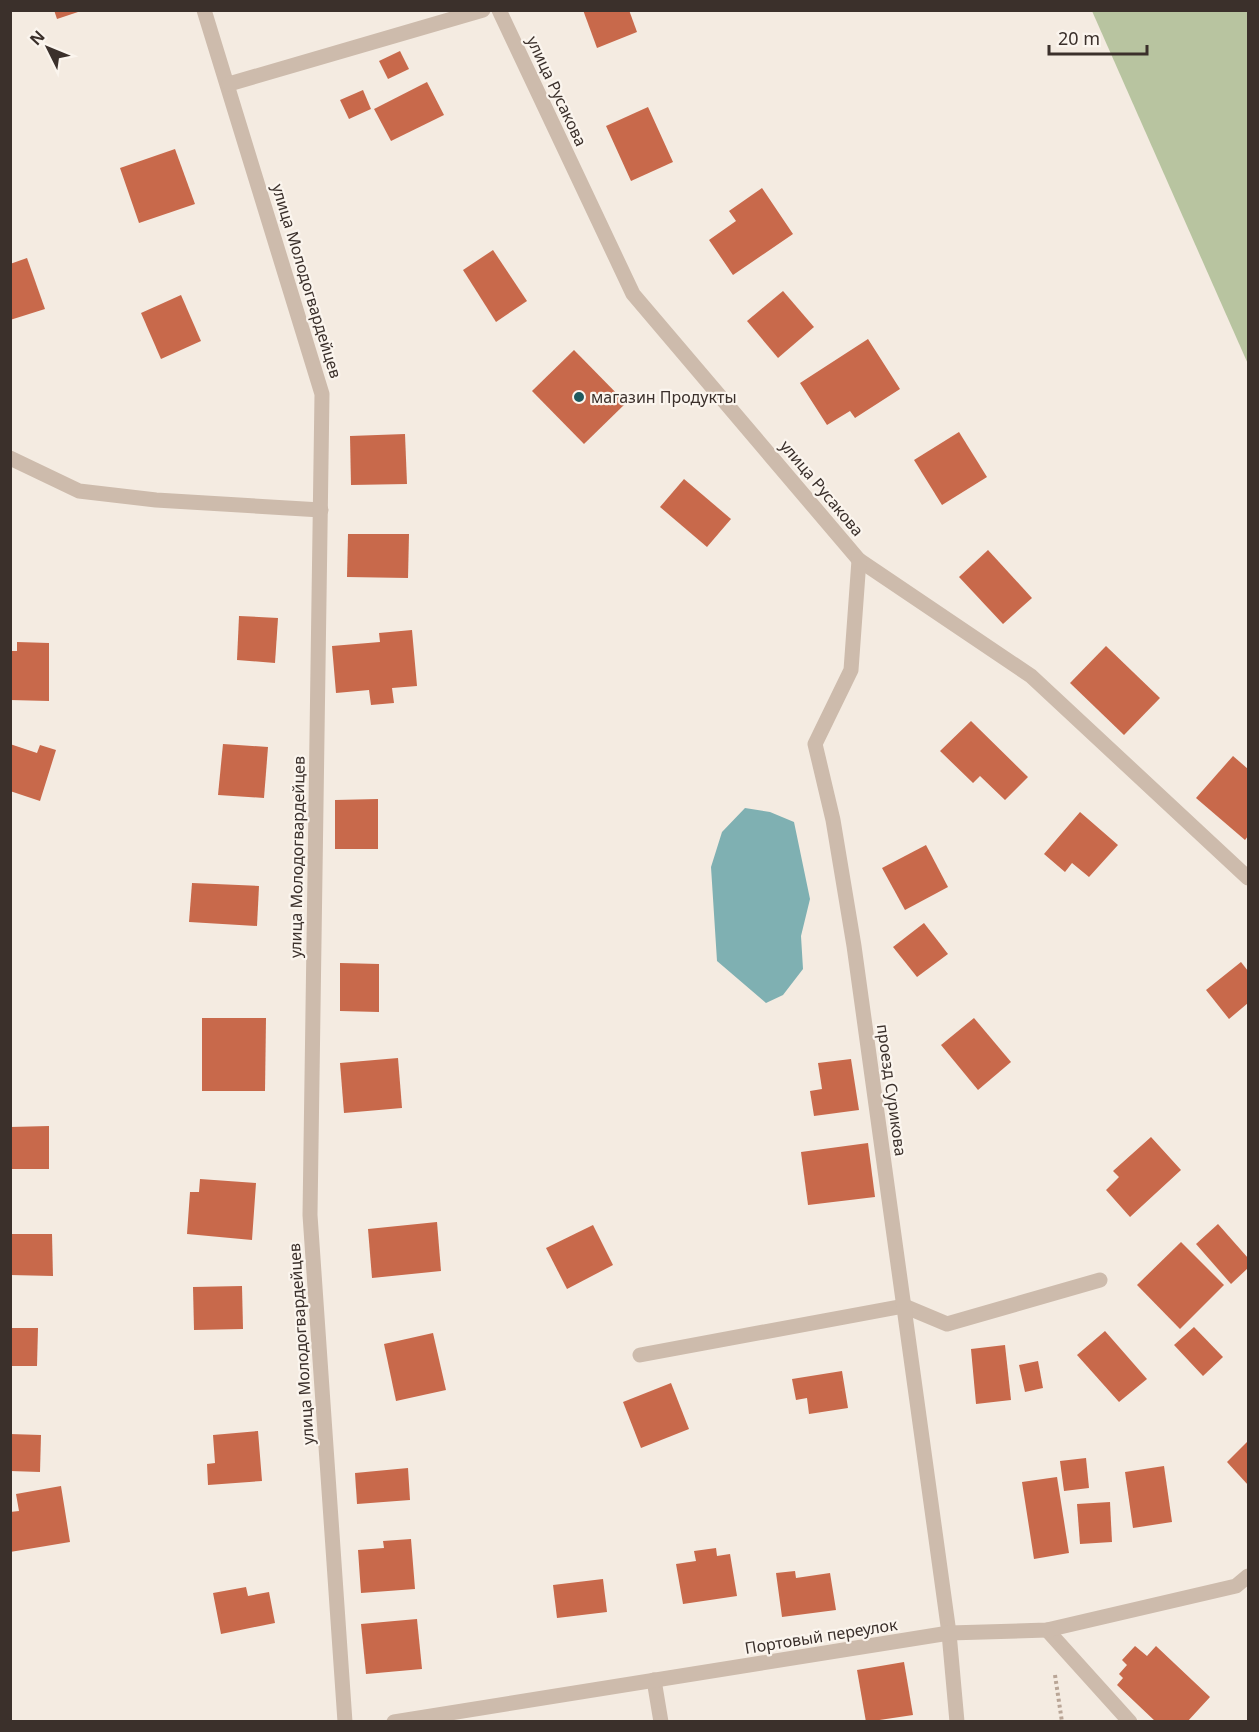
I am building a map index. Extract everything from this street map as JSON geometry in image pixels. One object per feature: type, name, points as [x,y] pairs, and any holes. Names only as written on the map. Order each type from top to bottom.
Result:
[{"type":"street","name":"улица Молодогвардейцев","points":[[204,10],[229,84],[322,394],[310,1215],[345,1722]]},
{"type":"street","points":[[229,84],[483,10]]},
{"type":"street","name":"улица Русакова","points":[[499,10],[633,294],[859,560],[1031,676],[1248,878]]},
{"type":"street","points":[[10,458],[79,491],[156,500],[321,510]]},
{"type":"street","name":"проезд Сурикова","points":[[859,560],[851,670],[815,744],[833,820],[854,946],[949,1633],[957,1722]]},
{"type":"street","points":[[640,1355],[904,1306],[947,1324],[1100,1280]]},
{"type":"street","name":"Портовый переулок","points":[[393,1722],[949,1633],[1047,1630],[1236,1586],[1248,1576]]},
{"type":"street","points":[[1047,1630],[1130,1722]]},
{"type":"street","points":[[654,1680],[661,1722]]},
{"type":"green space","points":[[1092,11],[1248,11],[1248,364]]},
{"type":"water","points":[[745,808],[770,812],[794,822],[810,899],[801,936],[803,969],[783,995],[766,1003],[717,961],[711,867],[722,832]]},
{"type":"building","points":[[54,10],[81,10],[81,11],[57,19]]},
{"type":"building","points":[[583,10],[629,10],[637,32],[597,48]]},
{"type":"building","points":[[400,51],[409,69],[388,79],[379,61]]},
{"type":"building","points":[[427,82],[444,115],[391,141],[374,109]]},
{"type":"building","points":[[363,90],[371,109],[349,119],[340,100]]},
{"type":"building","points":[[648,107],[673,162],[631,181],[606,126]]},
{"type":"building","points":[[175,149],[195,204],[139,223],[120,168]]},
{"type":"building","points":[[762,188],[793,234],[733,275],[709,240],[736,221],[729,211]]},
{"type":"building","points":[[493,250],[527,301],[496,322],[463,270]]},
{"type":"building","points":[[27,258],[45,309],[10,320],[10,264]]},
{"type":"building","points":[[783,291],[814,327],[778,358],[747,321]]},
{"type":"building","points":[[181,295],[201,341],[161,359],[141,313]]},
{"type":"building","points":[[868,339],[900,389],[855,418],[850,411],[827,425],[800,383]]},
{"type":"building","name":"магазин Продукты","points":[[574,350],[626,403],[584,444],[532,391]]},
{"type":"building","points":[[959,432],[987,477],[942,505],[914,460]]},
{"type":"building","points":[[405,434],[407,484],[351,485],[350,436]]},
{"type":"building","points":[[684,479],[731,519],[707,547],[660,507]]},
{"type":"building","points":[[348,534],[409,534],[408,578],[347,577]]},
{"type":"building","points":[[988,550],[1032,598],[1003,624],[959,577]]},
{"type":"building","points":[[239,616],[278,618],[275,663],[237,660]]},
{"type":"building","points":[[412,630],[417,686],[392,688],[394,703],[371,705],[369,690],[336,693],[332,646],[380,642],[379,633]]},
{"type":"building","points":[[17,642],[49,643],[49,701],[10,700],[10,651],[17,651]]},
{"type":"building","points":[[1106,646],[1160,698],[1124,735],[1070,683]]},
{"type":"building","points":[[971,721],[1028,777],[1005,800],[980,776],[973,783],[940,751]]},
{"type":"building","points":[[10,744],[37,753],[40,745],[56,750],[40,801],[10,791]]},
{"type":"building","points":[[223,744],[268,747],[264,798],[218,795]]},
{"type":"building","points":[[1233,756],[1248,769],[1248,836],[1245,840],[1196,798]]},
{"type":"building","points":[[378,799],[378,849],[335,849],[335,800]]},
{"type":"building","points":[[1080,812],[1118,845],[1089,877],[1072,863],[1065,872],[1044,854]]},
{"type":"building","points":[[926,845],[948,887],[905,910],[882,868]]},
{"type":"building","points":[[192,883],[259,886],[257,926],[189,922]]},
{"type":"building","points":[[924,923],[948,954],[917,977],[893,947]]},
{"type":"building","points":[[1241,962],[1248,971],[1248,1003],[1229,1019],[1206,990]]},
{"type":"building","points":[[340,963],[379,964],[379,1012],[340,1011]]},
{"type":"building","points":[[202,1018],[266,1018],[265,1091],[202,1091]]},
{"type":"building","points":[[974,1018],[1011,1062],[978,1090],[941,1045]]},
{"type":"building","points":[[398,1058],[402,1108],[344,1113],[340,1063]]},
{"type":"building","points":[[851,1059],[859,1110],[814,1116],[810,1091],[822,1089],[818,1063]]},
{"type":"building","points":[[49,1126],[49,1169],[10,1169],[10,1127]]},
{"type":"building","points":[[1151,1137],[1181,1170],[1130,1217],[1106,1190],[1119,1177],[1113,1171]]},
{"type":"building","points":[[868,1143],[875,1197],[808,1205],[801,1152]]},
{"type":"building","points":[[200,1179],[256,1183],[252,1240],[187,1234],[190,1192],[199,1192]]},
{"type":"building","points":[[437,1222],[441,1271],[372,1278],[368,1229]]},
{"type":"building","points":[[1218,1224],[1248,1258],[1248,1268],[1231,1284],[1196,1244]]},
{"type":"building","points":[[593,1225],[613,1265],[567,1289],[546,1248]]},
{"type":"building","points":[[10,1234],[52,1234],[53,1276],[10,1275]]},
{"type":"building","points":[[1181,1242],[1224,1285],[1180,1329],[1137,1285]]},
{"type":"building","points":[[242,1286],[243,1329],[194,1330],[193,1287]]},
{"type":"building","points":[[1194,1327],[1223,1357],[1203,1376],[1174,1345]]},
{"type":"building","points":[[10,1328],[38,1328],[37,1366],[10,1366]]},
{"type":"building","points":[[1105,1331],[1147,1379],[1119,1402],[1077,1355]]},
{"type":"building","points":[[433,1333],[446,1390],[396,1401],[384,1344]]},
{"type":"building","points":[[1005,1345],[1011,1400],[976,1404],[971,1349]]},
{"type":"building","points":[[1038,1361],[1043,1388],[1025,1392],[1019,1365]]},
{"type":"building","points":[[842,1371],[848,1408],[809,1414],[807,1398],[796,1400],[792,1379]]},
{"type":"building","points":[[671,1383],[689,1429],[641,1448],[623,1402]]},
{"type":"building","points":[[258,1431],[262,1481],[208,1485],[207,1464],[215,1463],[213,1435]]},
{"type":"building","points":[[10,1434],[41,1435],[40,1472],[10,1471]]},
{"type":"building","points":[[1248,1441],[1248,1485],[1227,1462]]},
{"type":"building","points":[[1086,1458],[1089,1488],[1064,1491],[1060,1461]]},
{"type":"building","points":[[1164,1466],[1172,1522],[1133,1528],[1125,1472]]},
{"type":"building","points":[[408,1468],[410,1500],[357,1504],[355,1473]]},
{"type":"building","points":[[1057,1477],[1069,1553],[1034,1559],[1022,1482]]},
{"type":"building","points":[[61,1486],[70,1542],[10,1552],[10,1512],[19,1511],[16,1494]]},
{"type":"building","points":[[1110,1502],[1112,1542],[1080,1544],[1077,1504]]},
{"type":"building","points":[[411,1539],[415,1589],[361,1593],[358,1550],[384,1548],[383,1541]]},
{"type":"building","points":[[716,1548],[717,1556],[730,1554],[737,1596],[683,1604],[676,1564],[696,1561],[694,1551]]},
{"type":"building","points":[[795,1571],[796,1578],[830,1573],[836,1610],[782,1617],[776,1573]]},
{"type":"building","points":[[603,1579],[607,1612],[557,1618],[553,1585]]},
{"type":"building","points":[[246,1587],[248,1596],[269,1592],[275,1623],[221,1634],[213,1593]]},
{"type":"building","points":[[417,1619],[422,1669],[366,1674],[361,1624]]},
{"type":"building","points":[[1135,1646],[1147,1656],[1156,1646],[1210,1697],[1187,1722],[1156,1722],[1117,1685],[1123,1678],[1119,1674],[1127,1665],[1122,1660]]},
{"type":"building","points":[[904,1662],[913,1715],[866,1722],[857,1670]]},
{"type":"place","name":"магазин Продукты","points":[[579,397]]}]
